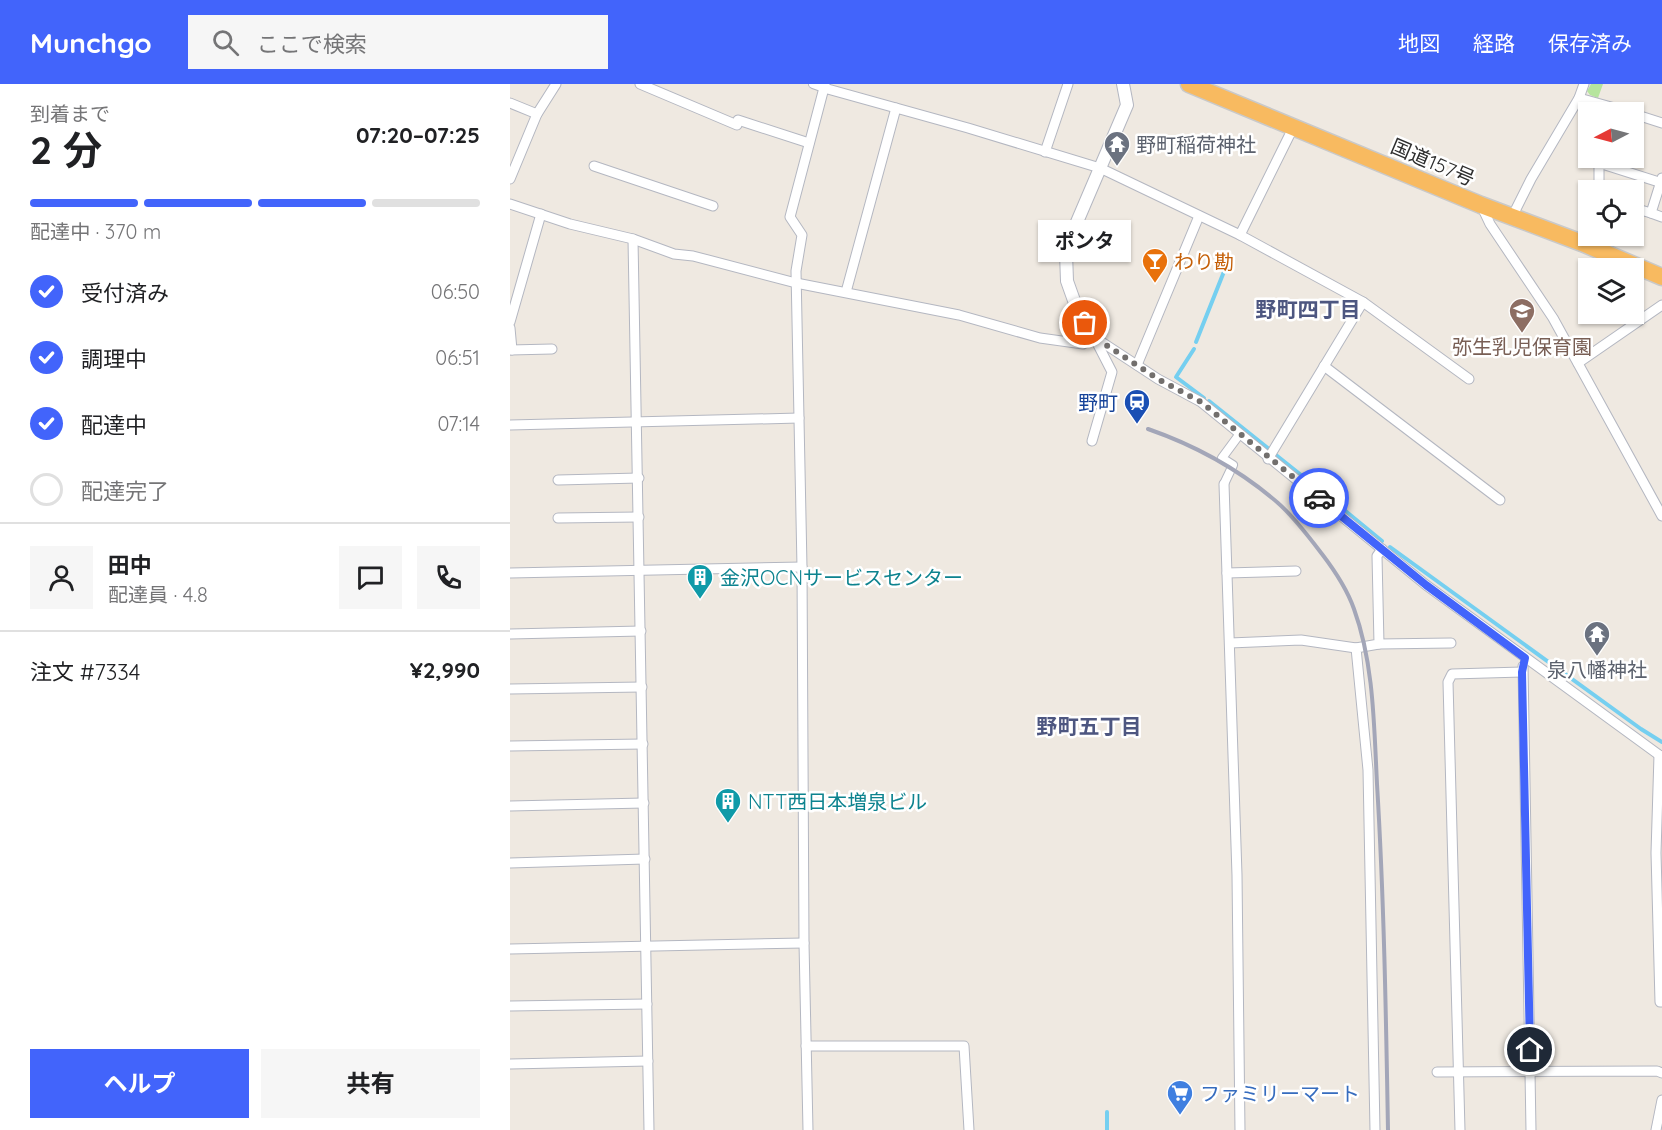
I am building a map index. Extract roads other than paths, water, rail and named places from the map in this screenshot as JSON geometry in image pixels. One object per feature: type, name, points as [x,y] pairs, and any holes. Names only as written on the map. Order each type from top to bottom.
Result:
[{"type":"highway","name":"国道157号","points":[[1189,84],[1215,89],[1294,126],[1481,205],[1512,217],[1578,236]]},
{"type":"highway","name":"国道157号","points":[[1605,246],[1662,277]]},
{"type":"street","points":[[510,179],[537,114],[556,84]]},
{"type":"street","points":[[640,84],[737,123],[809,143]]},
{"type":"street","points":[[813,84],[1100,168],[1240,235],[1363,302],[1469,379]]},
{"type":"street","points":[[1045,152],[1068,84]]},
{"type":"street","points":[[1092,441],[1112,372],[1077,309],[1067,281],[1066,252],[1127,105],[1123,84]]},
{"type":"street","points":[[1512,217],[1531,179],[1579,98],[1584,84]]},
{"type":"street","points":[[808,1130],[804,943],[802,567],[796,283],[802,235],[790,217],[825,86]]},
{"type":"street","points":[[1579,98],[1587,102]]},
{"type":"street","points":[[510,103],[537,114]]},
{"type":"street","points":[[846,292],[896,108]]},
{"type":"street","points":[[1644,117],[1662,123]]},
{"type":"street","points":[[1240,235],[1294,126]]},
{"type":"street","points":[[594,166],[713,206]]},
{"type":"street","points":[[1623,168],[1662,181],[1652,213]]},
{"type":"street","points":[[510,204],[570,224],[633,239],[674,254],[693,256],[796,283],[959,315],[1040,338],[1083,344],[1094,337]]},
{"type":"street","points":[[1481,205],[1490,225],[1553,318],[1662,516]]},
{"type":"street","points":[[1644,211],[1662,217]]},
{"type":"street","points":[[510,322],[541,214]]},
{"type":"street","points":[[1137,365],[1199,216]]},
{"type":"street","points":[[633,239],[649,1130]]},
{"type":"street","points":[[1268,459],[1363,302]]},
{"type":"street","points":[[1578,363],[1662,305]]},
{"type":"street","points":[[510,328],[511,350],[552,349]]},
{"type":"street","points":[[1094,337],[1158,379],[1201,402],[1268,459],[1426,585],[1660,756],[1656,853],[1660,1002],[1662,1002]]},
{"type":"street","points":[[1324,366],[1500,500]]},
{"type":"street","points":[[510,425],[799,418]]},
{"type":"street","points":[[1239,435],[1222,458],[1233,465],[1224,484],[1236,875],[1240,1130]]},
{"type":"street","points":[[558,480],[639,478]]},
{"type":"street","points":[[558,518],[639,517]]},
{"type":"street","points":[[1379,644],[1377,556],[1382,549]]},
{"type":"street","points":[[510,573],[802,567]]},
{"type":"street","points":[[1227,573],[1296,571]]},
{"type":"street","points":[[510,634],[641,631]]},
{"type":"street","points":[[1230,643],[1301,640],[1356,648],[1379,644],[1451,643]]},
{"type":"street","points":[[1356,648],[1368,770],[1375,1130]]},
{"type":"street","points":[[1525,658],[1522,672],[1531,1130]]},
{"type":"street","points":[[1460,1130],[1448,682],[1452,674],[1522,672]]},
{"type":"street","points":[[510,689],[642,687]]},
{"type":"street","points":[[510,746],[643,744]]},
{"type":"street","points":[[510,806],[644,803]]},
{"type":"street","points":[[510,863],[645,860]]},
{"type":"street","points":[[510,949],[804,943]]},
{"type":"street","points":[[510,1006],[647,1004]]},
{"type":"street","points":[[806,1046],[964,1046],[969,1130]]},
{"type":"street","points":[[510,1064],[648,1061]]},
{"type":"street","points":[[1437,1072],[1657,1071],[1662,1073]]},
{"type":"street","points":[[1656,1130],[1662,1100]]},
{"type":"waterway","points":[[1196,342],[1229,259]]},
{"type":"waterway","points":[[1194,349],[1176,377],[1204,398]]},
{"type":"waterway","points":[[1209,401],[1269,449]]},
{"type":"waterway","points":[[1276,455],[1326,495]]},
{"type":"waterway","points":[[1332,500],[1382,541]]},
{"type":"waterway","points":[[1390,547],[1662,742]]},
{"type":"waterway","points":[[1107,1112],[1107,1130]]},
{"type":"railway","points":[[1148,429],[1182,443],[1232,469],[1278,503],[1290,514],[1327,560],[1344,587],[1354,609],[1366,651],[1374,718],[1383,914],[1388,1130]]},
{"type":"place","name":"野町稲荷神社","points":[[1117,167]]},
{"type":"place","name":"わり勘","points":[[1155,284]]},
{"type":"place","name":"ポンタ","points":[[1085,323]]},
{"type":"place","name":"弥生乳児保育園","points":[[1522,334]]},
{"type":"place","name":"野町","points":[[1137,425]]},
{"type":"place","name":"金沢OCNサービスセンター","points":[[700,600]]},
{"type":"place","name":"泉八幡神社","points":[[1597,657]]},
{"type":"place","name":"NTT西日本増泉ビル","points":[[728,824]]},
{"type":"place","name":"ファミリーマート","points":[[1180,1116]]},
{"type":"district","name":"野町四丁目","points":[[1308,309]]},
{"type":"district","name":"野町五丁目","points":[[1089,726]]}]
